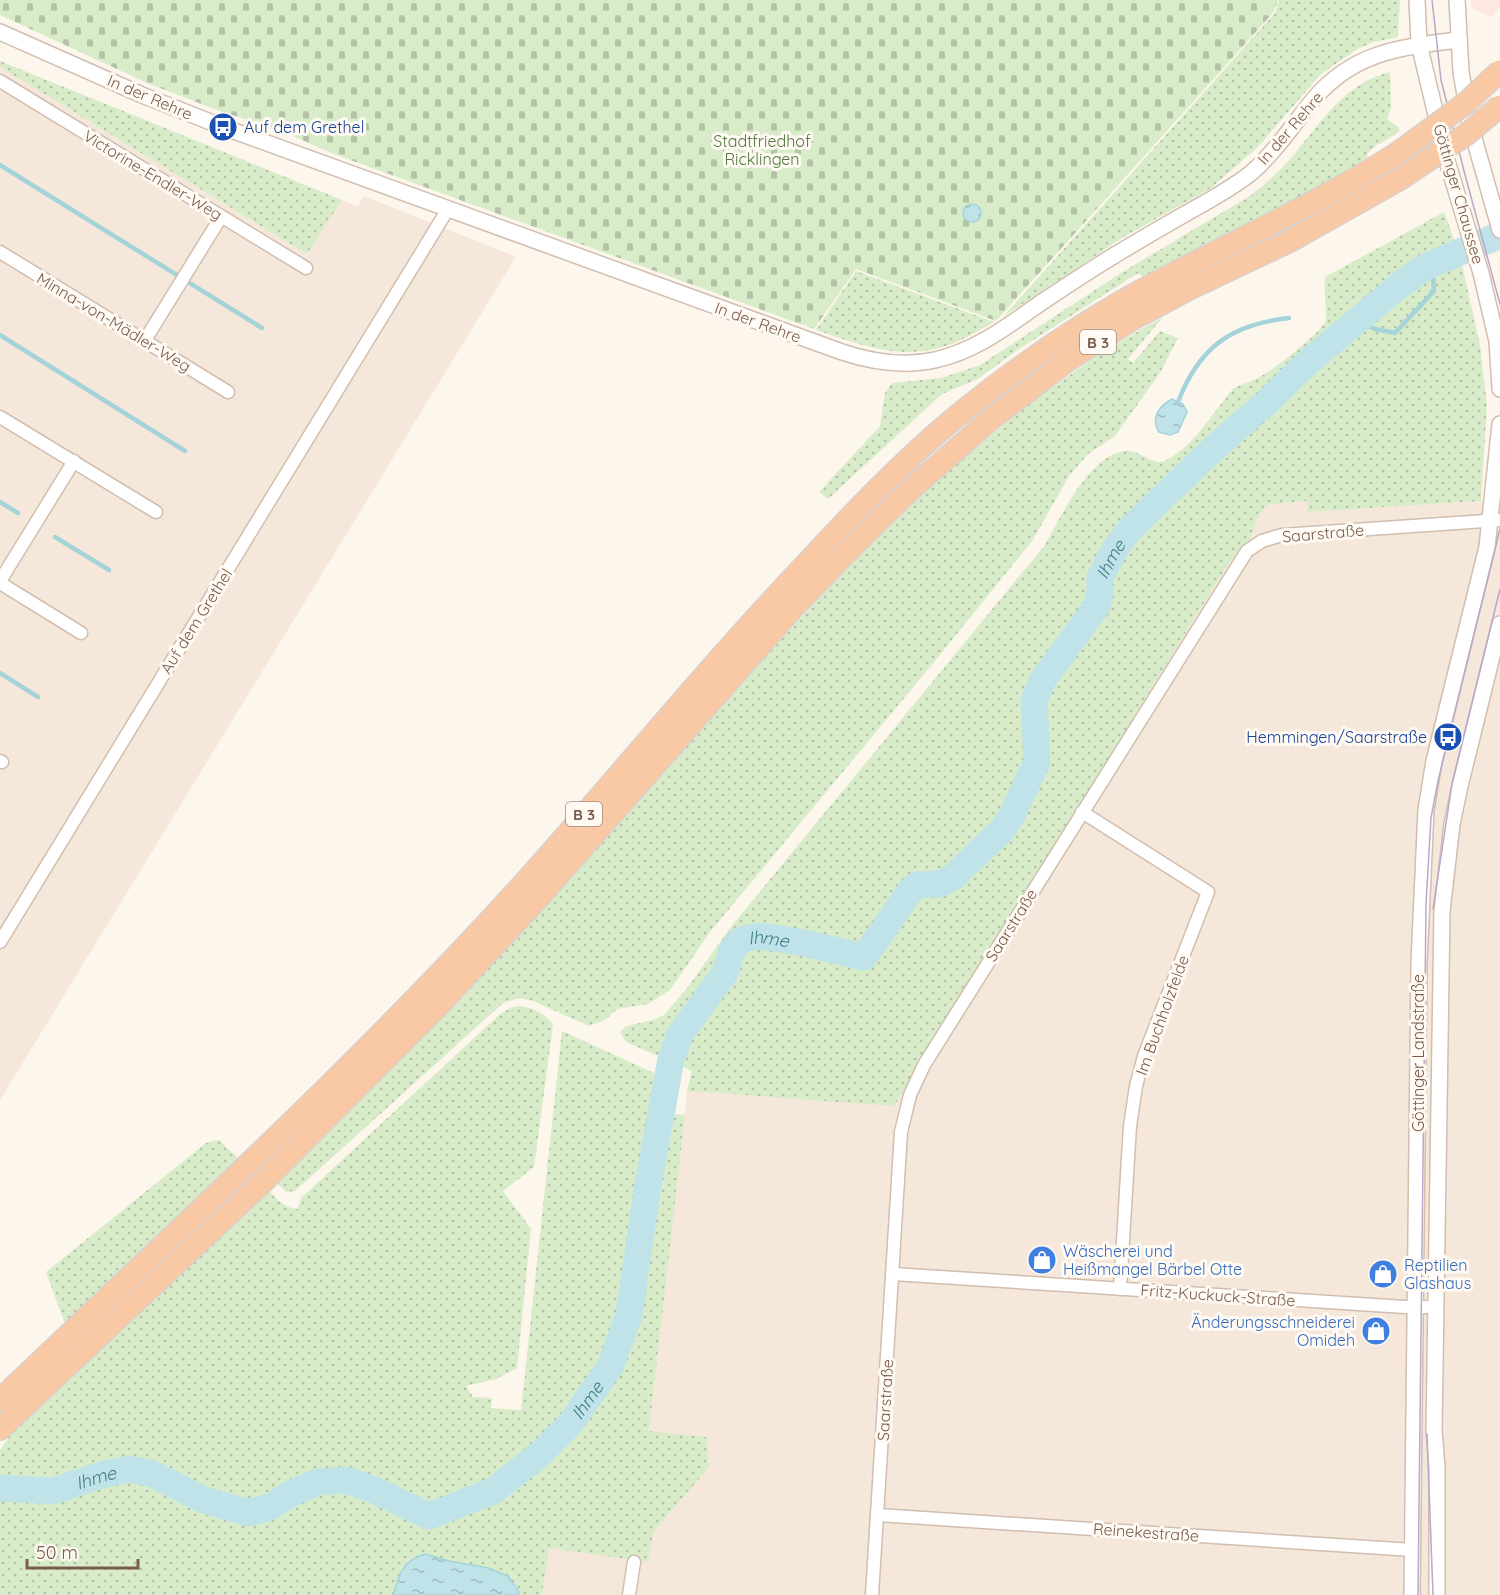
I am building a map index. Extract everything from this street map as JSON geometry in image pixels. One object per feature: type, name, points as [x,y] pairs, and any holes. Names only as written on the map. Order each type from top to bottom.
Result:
[{"type":"highway","name":"B 3","points":[[0,1400],[282,1132],[422,993],[525,882],[762,610],[849,518],[950,422],[1052,345],[1127,299],[1352,183],[1466,103],[1500,71]]},
{"type":"highway","name":"B 3","points":[[0,1429],[262,1182],[421,1023],[540,896],[792,609],[912,489],[991,419],[1067,361],[1161,304],[1290,241],[1400,179],[1467,134],[1500,106]]},
{"type":"street","name":"Göttinger Chaussee","points":[[1417,0],[1419,44],[1447,161],[1481,273],[1497,341],[1500,389]]},
{"type":"street","name":"Göttinger Chaussee","points":[[1457,0],[1461,72],[1470,124],[1500,230]]},
{"type":"street","name":"In der Rehre","points":[[0,32],[142,95],[223,127],[857,357],[889,363],[937,360],[961,352],[991,337],[1076,279],[1218,196],[1251,172],[1286,135],[1326,86],[1347,69],[1371,56],[1419,44],[1459,40]]},
{"type":"street","name":"Victorine-Endler-Weg","points":[[0,81],[306,268]]},
{"type":"street","name":"Auf dem Grethel","points":[[0,942],[448,209]]},
{"type":"street","points":[[145,340],[221,217]]},
{"type":"street","name":"Minna-von-Mädler-Weg","points":[[0,252],[228,392]]},
{"type":"street","points":[[0,417],[156,512]]},
{"type":"street","points":[[1496,519],[1500,424]]},
{"type":"street","points":[[74,461],[0,582],[81,633]]},
{"type":"street","name":"Saarstraße","points":[[872,1595],[902,1132],[910,1095],[916,1080],[1247,550],[1262,541],[1282,535],[1496,519]]},
{"type":"street","name":"Göttinger Landstraße","points":[[1412,1595],[1419,962],[1426,810],[1430,780],[1496,519]]},
{"type":"street","name":"Göttinger Landstraße","points":[[1437,1595],[1437,1467],[1434,1430],[1442,911],[1452,824],[1500,624]]},
{"type":"street","name":"Im Buchholzfelde","points":[[1082,812],[1208,892],[1144,1056],[1136,1086],[1130,1126],[1120,1289]]},
{"type":"street","name":"Fritz-Kuckuck-Straße","points":[[893,1274],[1436,1307]]},
{"type":"street","name":"Reinekestraße","points":[[878,1515],[1413,1550]]},
{"type":"street","points":[[629,1595],[634,1562]]},
{"type":"shaded area","points":[[1471,0],[1500,0],[1500,8],[1492,17],[1472,8]]},
{"type":"shaded area","points":[[0,67],[307,254],[342,200],[358,206],[364,196],[516,257],[0,1100]]},
{"type":"shaded area","points":[[1500,496],[1500,1595],[542,1595],[548,1548],[653,1533],[709,1467],[707,1437],[649,1432],[687,1091],[894,1105],[1228,564],[1250,540],[1256,521],[1266,505],[1308,501],[1308,512],[1481,501]]},
{"type":"green space","name":"Stadtfriedhof Ricklingen","points":[[0,0],[1278,0],[1273,13],[996,321],[856,269],[814,329],[334,154],[277,129],[225,113],[147,83],[0,15]]},
{"type":"green space","points":[[1279,0],[1400,0],[1398,37],[1373,42],[1356,50],[1321,74],[1258,147],[1211,188],[1122,238],[1003,317],[1275,13]]},
{"type":"green space","points":[[0,61],[342,200],[307,254],[0,67]]},
{"type":"green space","points":[[1390,72],[1391,108],[1387,119],[1400,131],[1379,143],[1367,154],[1368,157],[1294,203],[1144,278],[1138,273],[1016,351],[978,379],[942,394],[828,499],[819,492],[880,426],[885,393],[892,383],[941,378],[980,365],[1121,273],[1250,196],[1286,163],[1337,103],[1361,84]]},
{"type":"green space","points":[[1444,212],[1457,248],[1423,264],[1362,312],[1209,447],[1169,487],[1174,491],[1214,452],[1269,408],[1398,291],[1427,271],[1460,256],[1480,345],[1487,406],[1481,501],[1308,512],[1307,501],[1266,505],[1256,521],[1250,540],[1228,564],[894,1106],[687,1091],[692,1071],[626,1042],[620,1032],[626,1026],[654,1020],[664,1015],[688,987],[730,928],[1045,545],[1068,504],[1088,475],[1112,455],[1125,451],[1135,452],[1159,462],[1173,456],[1196,436],[1233,389],[1258,378],[1273,368],[1321,328],[1326,319],[1325,277]]},
{"type":"green space","points":[[856,271],[994,322],[965,338],[942,347],[905,352],[870,347],[816,330]]},
{"type":"green space","points":[[1163,317],[1128,359],[1133,363],[1160,331],[1178,338],[1160,373],[1118,432],[1088,454],[1069,476],[1032,541],[710,932],[670,990],[648,1004],[617,1009],[605,1020],[589,1026],[533,1001],[519,998],[503,1003],[295,1191],[286,1192],[275,1181],[466,993],[561,889],[738,686],[878,534],[929,486],[1034,400],[1107,349]]},
{"type":"green space","points":[[519,1006],[538,1012],[553,1025],[534,1167],[503,1191],[531,1229],[517,1368],[496,1379],[466,1386],[473,1397],[492,1398],[491,1408],[521,1410],[562,1031],[663,1077],[626,1314],[606,1364],[568,1421],[538,1452],[546,1454],[574,1426],[614,1368],[634,1314],[651,1187],[670,1079],[681,1082],[675,1114],[685,1115],[649,1431],[707,1437],[709,1467],[653,1533],[648,1562],[549,1548],[542,1595],[518,1595],[519,1592],[508,1576],[489,1568],[425,1554],[409,1560],[402,1567],[393,1595],[0,1595],[0,1450],[8,1439],[6,1437],[269,1191],[285,1205],[298,1209],[301,1198],[499,1015],[510,1008]]},
{"type":"green space","points":[[219,1140],[242,1162],[66,1327],[46,1272],[206,1143]]},
{"type":"water","points":[[968,204],[976,204],[981,209],[979,220],[968,222],[963,217],[963,209]]},
{"type":"water","points":[[1172,399],[1183,404],[1187,412],[1178,432],[1170,435],[1159,432],[1155,422],[1157,413]]},
{"type":"water","points":[[425,1554],[488,1568],[508,1576],[519,1592],[518,1595],[393,1595],[400,1574],[406,1565]]},
{"type":"waterway","points":[[0,165],[262,328]]},
{"type":"waterway","name":"Ihme","points":[[0,1488],[53,1491],[105,1474],[129,1469],[153,1474],[204,1500],[249,1513],[270,1507],[290,1494],[318,1482],[346,1480],[372,1489],[429,1516],[493,1491],[539,1455],[570,1424],[610,1367],[629,1315],[647,1191],[671,1059],[681,1033],[725,973],[733,948],[738,942],[747,938],[761,936],[864,957],[911,890],[917,885],[940,884],[953,877],[1000,832],[1011,817],[1037,762],[1034,701],[1042,681],[1097,606],[1100,578],[1115,549],[1130,529],[1307,363],[1396,288],[1425,267],[1500,235]]},
{"type":"waterway","points":[[1357,321],[1375,329],[1395,333],[1434,291],[1432,264]]},
{"type":"waterway","points":[[1178,402],[1196,367],[1220,342],[1251,326],[1289,318]]},
{"type":"waterway","points":[[0,335],[185,451]]},
{"type":"waterway","points":[[0,502],[18,513]]},
{"type":"waterway","points":[[55,537],[109,570]]},
{"type":"waterway","points":[[0,673],[38,697]]},
{"type":"tram line","points":[[1432,0],[1441,80],[1500,304]]},
{"type":"tram line","points":[[1418,1595],[1426,904],[1431,818],[1500,529]]},
{"type":"tram line","points":[[1433,909],[1452,784],[1500,589]]},
{"type":"tram line","points":[[1427,1434],[1433,1595]]},
{"type":"place","name":"Auf dem Grethel","points":[[223,127]]},
{"type":"place","name":"Hemmingen/Saarstraße","points":[[1448,737]]},
{"type":"place","name":"Wäscherei und Heißmangel Bärbel Otte","points":[[1042,1260]]},
{"type":"place","name":"Reptilien Glashaus","points":[[1383,1274]]},
{"type":"place","name":"Änderungsschneiderei Omideh","points":[[1376,1331]]}]
